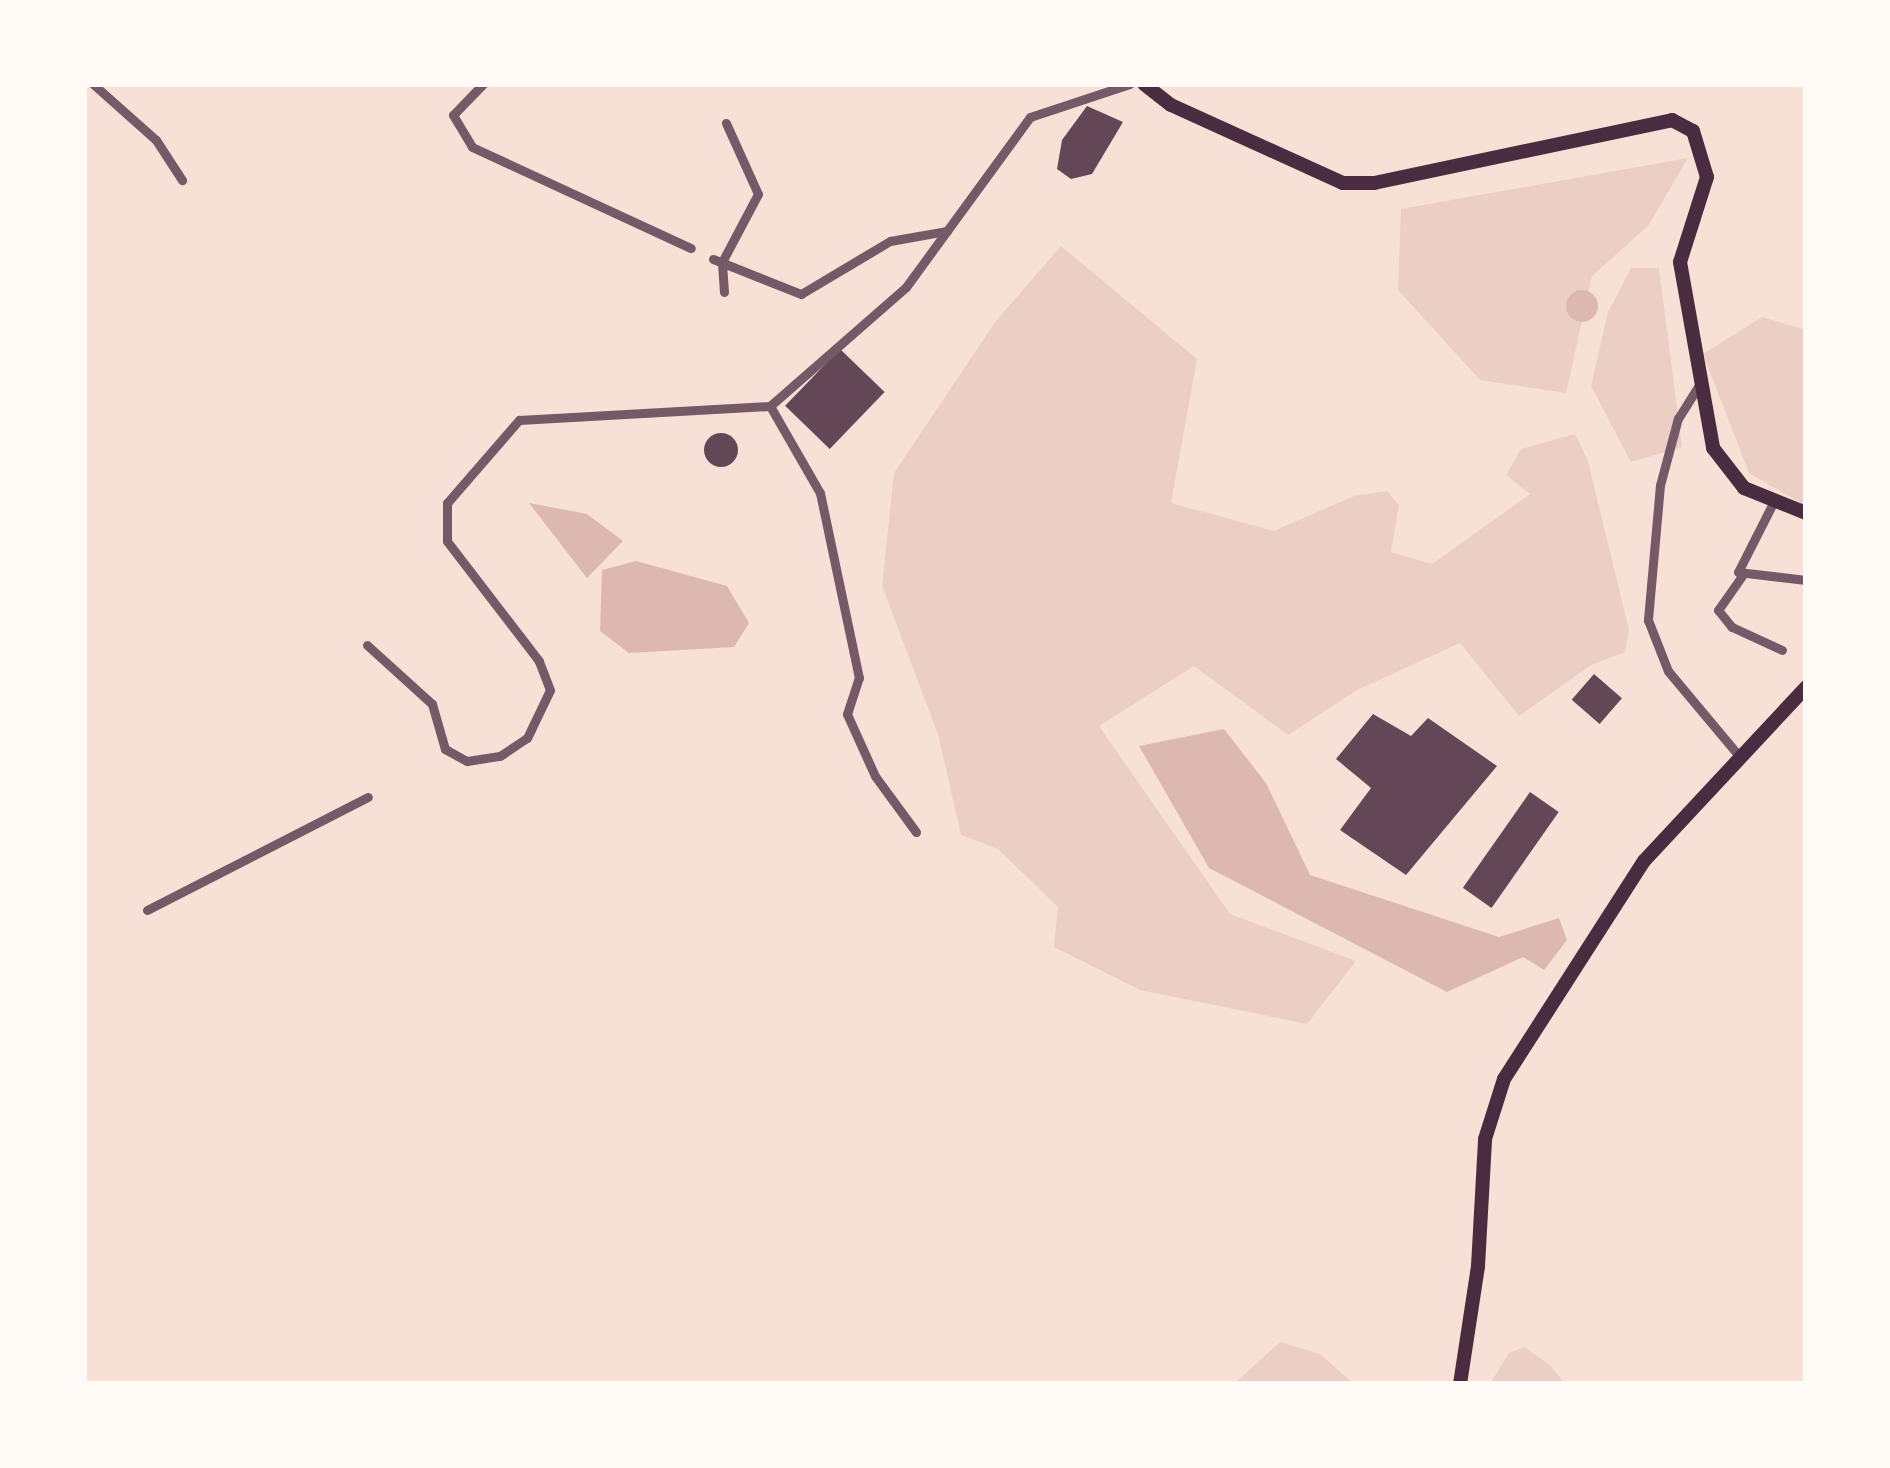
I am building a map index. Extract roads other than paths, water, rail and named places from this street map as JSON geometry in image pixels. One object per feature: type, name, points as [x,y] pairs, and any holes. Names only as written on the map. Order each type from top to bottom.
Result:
[{"type":"main road","points":[[1144,84],[1172,105],[1343,183],[1374,184],[1672,120],[1693,130],[1707,177],[1680,262],[1713,448],[1744,488],[1806,513]]},
{"type":"main road","points":[[1460,1384],[1490,1111],[1644,861],[1806,687]]},
{"type":"street","points":[[93,84],[156,140],[182,181]]},
{"type":"street","points":[[483,84],[453,115],[472,147],[691,248]]},
{"type":"street","points":[[367,645],[432,704],[445,748],[467,761],[500,756],[535,728],[550,690],[539,661],[447,541],[447,503],[519,420],[770,406],[906,287],[1030,117],[1130,84]]},
{"type":"street","points":[[724,292],[718,261],[758,194],[726,123]]},
{"type":"street","points":[[718,261],[801,293],[890,241],[947,231]]},
{"type":"street","points":[[1700,385],[1678,418],[1660,485],[1648,620],[1668,671],[1739,756]]},
{"type":"street","points":[[770,406],[820,493],[859,678],[848,714],[875,776],[916,832]]},
{"type":"street","points":[[1773,503],[1744,572],[1718,610],[1732,627],[1782,650]]},
{"type":"street","points":[[1744,572],[1806,580]]},
{"type":"street","points":[[147,910],[368,797]]}]
